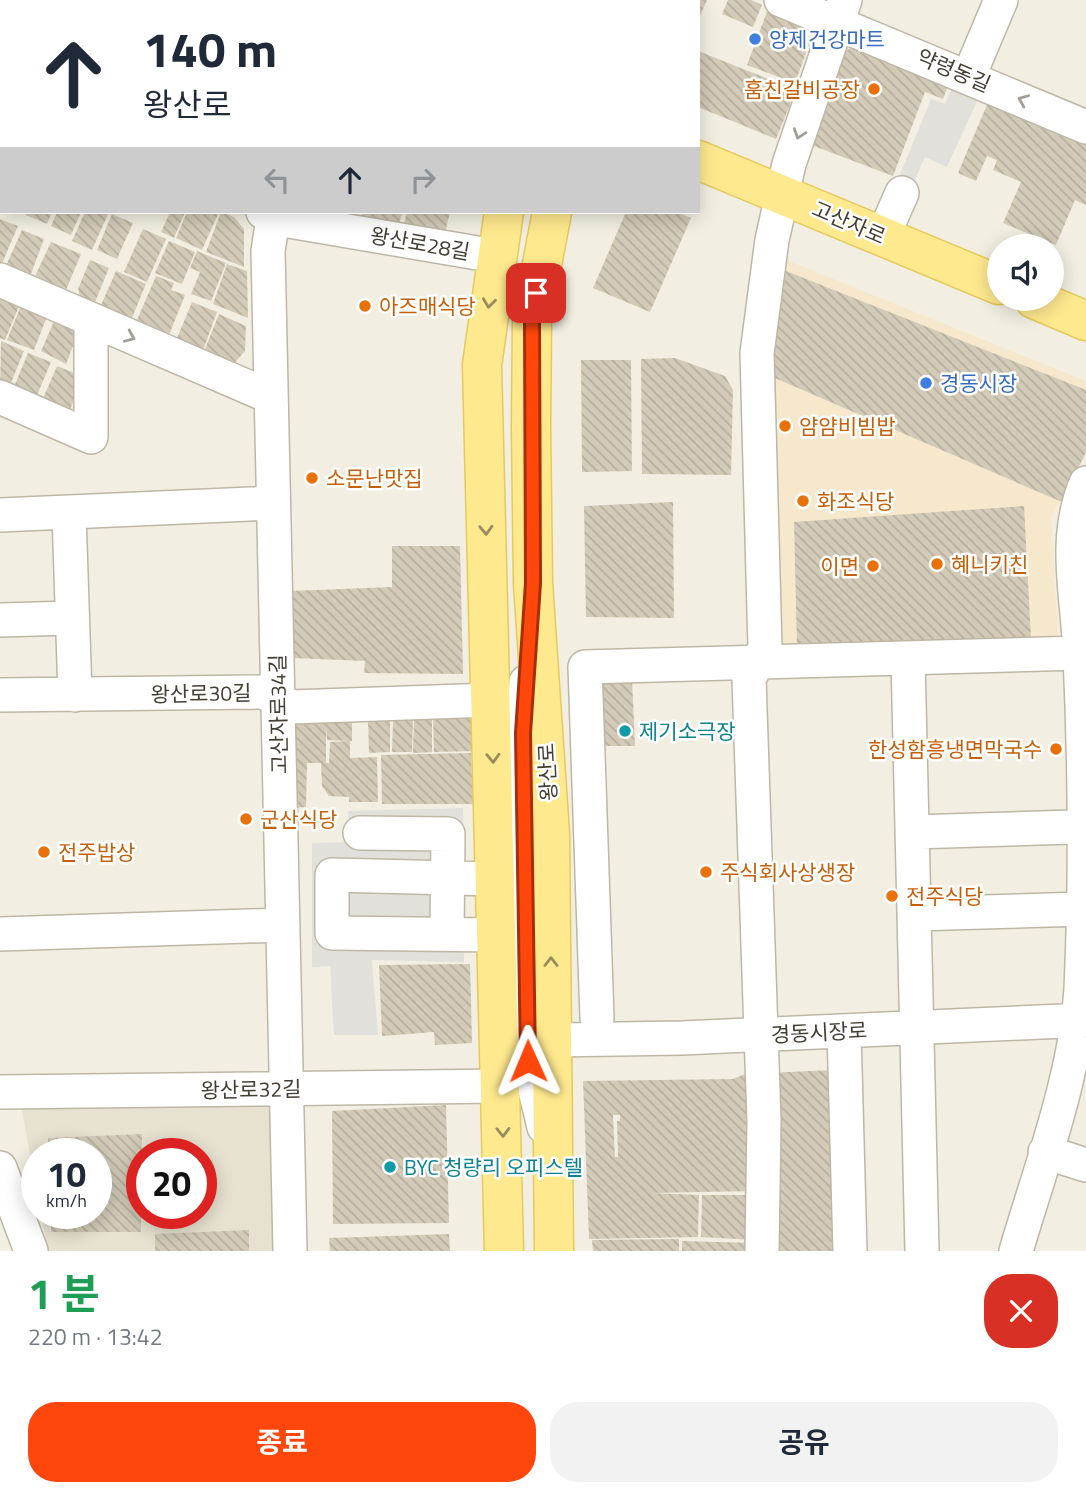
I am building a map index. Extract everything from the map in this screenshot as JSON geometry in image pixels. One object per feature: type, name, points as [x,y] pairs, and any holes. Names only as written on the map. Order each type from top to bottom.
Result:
[{"type":"main road","name":"고산자로","points":[[700,161],[987,280]]},
{"type":"main road","points":[[504,214],[495,256],[482,365],[504,1251]]},
{"type":"main road","name":"왕산로","points":[[552,214],[532,317],[533,583],[550,834],[554,1251]]},
{"type":"main road","points":[[1062,311],[1086,321]]},
{"type":"street","name":"약령동길","points":[[782,0],[841,12],[969,76],[1086,127]]},
{"type":"street","points":[[969,76],[1001,0]]},
{"type":"street","points":[[762,1251],[761,1034],[748,679],[765,648],[757,353],[771,246],[782,194],[841,12]]},
{"type":"street","points":[[883,236],[902,193]]},
{"type":"street","name":"고산자로34길","points":[[270,214],[268,251],[290,1251]]},
{"type":"street","name":"왕산로28길","points":[[275,214],[495,256]]},
{"type":"street","points":[[0,280],[271,397]]},
{"type":"street","points":[[0,397],[90,437],[91,321]]},
{"type":"street","points":[[1016,1251],[1081,1020],[1085,823],[1080,653],[1071,548],[1082,502]]},
{"type":"street","points":[[0,515],[273,503]]},
{"type":"street","points":[[69,513],[75,695]]},
{"type":"street","points":[[533,583],[523,733],[528,1061],[553,1163]]},
{"type":"street","points":[[0,620],[72,618]]},
{"type":"street","points":[[597,1018],[585,667],[1080,653]]},
{"type":"street","points":[[908,659],[922,1251]]},
{"type":"street","name":"왕산로30길","points":[[0,695],[263,692],[292,707],[491,700]]},
{"type":"street","points":[[913,832],[1071,827],[1085,823]]},
{"type":"street","points":[[360,834],[448,834],[447,934]]},
{"type":"street","points":[[496,879],[332,875],[332,933],[498,935]]},
{"type":"street","points":[[915,914],[1083,909]]},
{"type":"street","points":[[0,934],[283,925]]},
{"type":"street","name":"경동시장로","points":[[552,1040],[1081,1020]]},
{"type":"street","points":[[844,1031],[850,1251]]},
{"type":"street","name":"왕산로32길","points":[[0,1092],[502,1086]]},
{"type":"street","points":[[1045,1152],[1086,1165]]},
{"type":"street","points":[[0,1168],[31,1251]]},
{"type":"shaded area","points":[[959,72],[985,84],[947,167],[925,157],[908,195],[894,189],[931,99],[945,104]]},
{"type":"shaded area","name":"경동시장","points":[[779,257],[1086,381],[1086,445],[1051,518],[1059,651],[773,653],[763,365]]},
{"type":"shaded area","points":[[463,808],[464,962],[372,960],[378,1035],[334,1035],[330,966],[312,967],[312,843],[351,842],[348,811]]},
{"type":"shaded area","points":[[277,1098],[281,1251],[48,1251],[44,1229],[112,1229],[112,1138],[27,1138],[20,1100]]},
{"type":"building","points":[[700,0],[707,0],[700,16]]},
{"type":"building","points":[[728,0],[751,0],[762,5],[753,27],[722,14]]},
{"type":"building","points":[[768,9],[800,21],[810,42],[795,83],[747,65]]},
{"type":"building","points":[[856,45],[950,80],[943,99],[925,92],[893,176],[806,143],[840,54]]},
{"type":"building","points":[[700,52],[796,90],[776,139],[700,108]]},
{"type":"building","points":[[989,100],[1086,141],[1086,205],[1075,200],[1061,234],[1030,234],[1003,223],[1021,182],[993,170],[997,160],[987,156],[976,181],[958,173]]},
{"type":"building","points":[[26,214],[51,214],[47,224]]},
{"type":"building","points":[[56,214],[80,214],[71,235],[51,226]]},
{"type":"building","points":[[84,214],[108,214],[92,250],[72,241]]},
{"type":"building","points":[[112,214],[133,223],[117,259],[97,250]]},
{"type":"building","points":[[169,214],[184,214],[174,238],[161,232]]},
{"type":"building","points":[[186,214],[218,214],[202,250],[176,238]]},
{"type":"building","points":[[220,214],[234,217],[244,229],[244,267],[206,252]]},
{"type":"building","points":[[362,214],[402,214],[397,229],[360,220]]},
{"type":"building","points":[[406,214],[450,214],[444,237],[403,227]]},
{"type":"building","points":[[625,214],[681,214],[691,218],[650,312],[593,288]]},
{"type":"building","points":[[0,219],[18,226],[0,268]]},
{"type":"building","points":[[143,229],[166,239],[147,282],[124,272]]},
{"type":"building","points":[[22,230],[44,239],[29,279],[5,268]]},
{"type":"building","points":[[169,241],[195,252],[182,284],[155,273]]},
{"type":"building","points":[[51,242],[81,254],[66,290],[56,295],[35,283],[36,274]]},
{"type":"building","points":[[197,251],[226,263],[211,301],[191,294],[200,272],[190,268]]},
{"type":"building","points":[[90,260],[109,268],[93,307],[82,303],[78,289]]},
{"type":"building","points":[[227,264],[247,271],[248,318],[213,304]]},
{"type":"building","points":[[116,271],[146,284],[129,325],[98,312]]},
{"type":"building","name":"경동시장","points":[[786,271],[1086,390],[1086,452],[1062,502],[768,375]]},
{"type":"building","points":[[156,276],[174,283],[171,290],[185,295],[167,340],[134,327]]},
{"type":"building","points":[[0,294],[22,299],[5,340],[0,338]]},
{"type":"building","points":[[30,301],[50,309],[34,350],[7,340],[20,308]]},
{"type":"building","points":[[192,302],[217,312],[202,353],[175,343]]},
{"type":"building","points":[[58,312],[82,323],[66,364],[41,351]]},
{"type":"building","points":[[219,314],[246,326],[245,351],[231,367],[203,354]]},
{"type":"building","points":[[1,341],[24,351],[6,395],[0,392]]},
{"type":"building","points":[[28,353],[51,362],[33,405],[11,394]]},
{"type":"building","points":[[675,358],[725,376],[733,390],[731,475],[642,474],[641,359]]},
{"type":"building","points":[[581,360],[631,360],[632,471],[582,472]]},
{"type":"building","points":[[57,366],[79,375],[79,387],[68,415],[41,403]]},
{"type":"building","points":[[673,502],[674,618],[586,617],[584,506]]},
{"type":"building","points":[[1024,506],[1031,639],[797,646],[794,522]]},
{"type":"building","points":[[392,546],[460,546],[463,674],[364,673],[365,661],[293,658],[290,591],[392,587]]},
{"type":"building","points":[[590,679],[632,679],[635,746],[592,746]]},
{"type":"building","points":[[474,716],[474,751],[434,752],[433,718]]},
{"type":"building","points":[[352,719],[352,741],[327,740],[326,727],[326,763],[329,763],[330,742],[350,741],[350,758],[377,757],[378,802],[349,802],[349,797],[329,796],[322,786],[321,763],[307,763],[306,807],[292,808],[288,724]]},
{"type":"building","points":[[432,719],[432,752],[413,753],[414,720]]},
{"type":"building","points":[[413,720],[412,752],[392,752],[393,721]]},
{"type":"building","points":[[390,721],[390,752],[369,753],[368,722]]},
{"type":"building","points":[[471,753],[473,804],[382,804],[381,755]]},
{"type":"building","points":[[470,964],[472,1043],[435,1045],[434,1032],[382,1036],[379,965]]},
{"type":"building","points":[[832,1070],[838,1251],[682,1251],[682,1241],[755,1243],[755,1240],[701,1237],[702,1195],[754,1195],[754,1191],[651,1193],[699,1195],[698,1237],[589,1239],[583,1081],[733,1079],[745,1074]],"holes":[[[613,1115],[620,1115],[620,1121],[617,1121],[618,1157],[615,1157]]]},
{"type":"building","name":"BYC 청량리 오피스텔","points":[[446,1105],[449,1223],[333,1224],[332,1111]]},
{"type":"building","points":[[142,1134],[142,1138],[126,1138],[126,1229],[141,1229],[141,1232],[51,1232],[51,1229],[112,1229],[112,1138],[48,1138]]},
{"type":"building","points":[[249,1230],[249,1251],[155,1251],[155,1234]]},
{"type":"building","points":[[449,1234],[450,1251],[330,1251],[329,1238]]},
{"type":"building","points":[[679,1239],[679,1251],[593,1251],[592,1240]]},
{"type":"place","name":"양제건강마트","points":[[755,39]]},
{"type":"place","name":"훔친갈비공장","points":[[874,89]]},
{"type":"place","name":"아즈매식당","points":[[365,306]]},
{"type":"place","name":"경동시장","points":[[926,383]]},
{"type":"place","name":"얌얌비빔밥","points":[[785,426]]},
{"type":"place","name":"소문난맛집","points":[[312,478]]},
{"type":"place","name":"화조식당","points":[[803,501]]},
{"type":"place","name":"혜니키친","points":[[937,564]]},
{"type":"place","name":"이면","points":[[873,566]]},
{"type":"place","name":"제기소극장","points":[[625,731]]},
{"type":"place","name":"한성함흥냉면막국수","points":[[1056,749]]},
{"type":"place","name":"군산식당","points":[[246,819]]},
{"type":"place","name":"전주밥상","points":[[44,852]]},
{"type":"place","name":"주식회사상생장","points":[[706,872]]},
{"type":"place","name":"전주식당","points":[[892,896]]},
{"type":"place","name":"BYC 청량리 오피스텔","points":[[390,1167]]},
{"type":"route","points":[[528,1061],[523,733],[533,583],[532,317],[536,293]]}]
